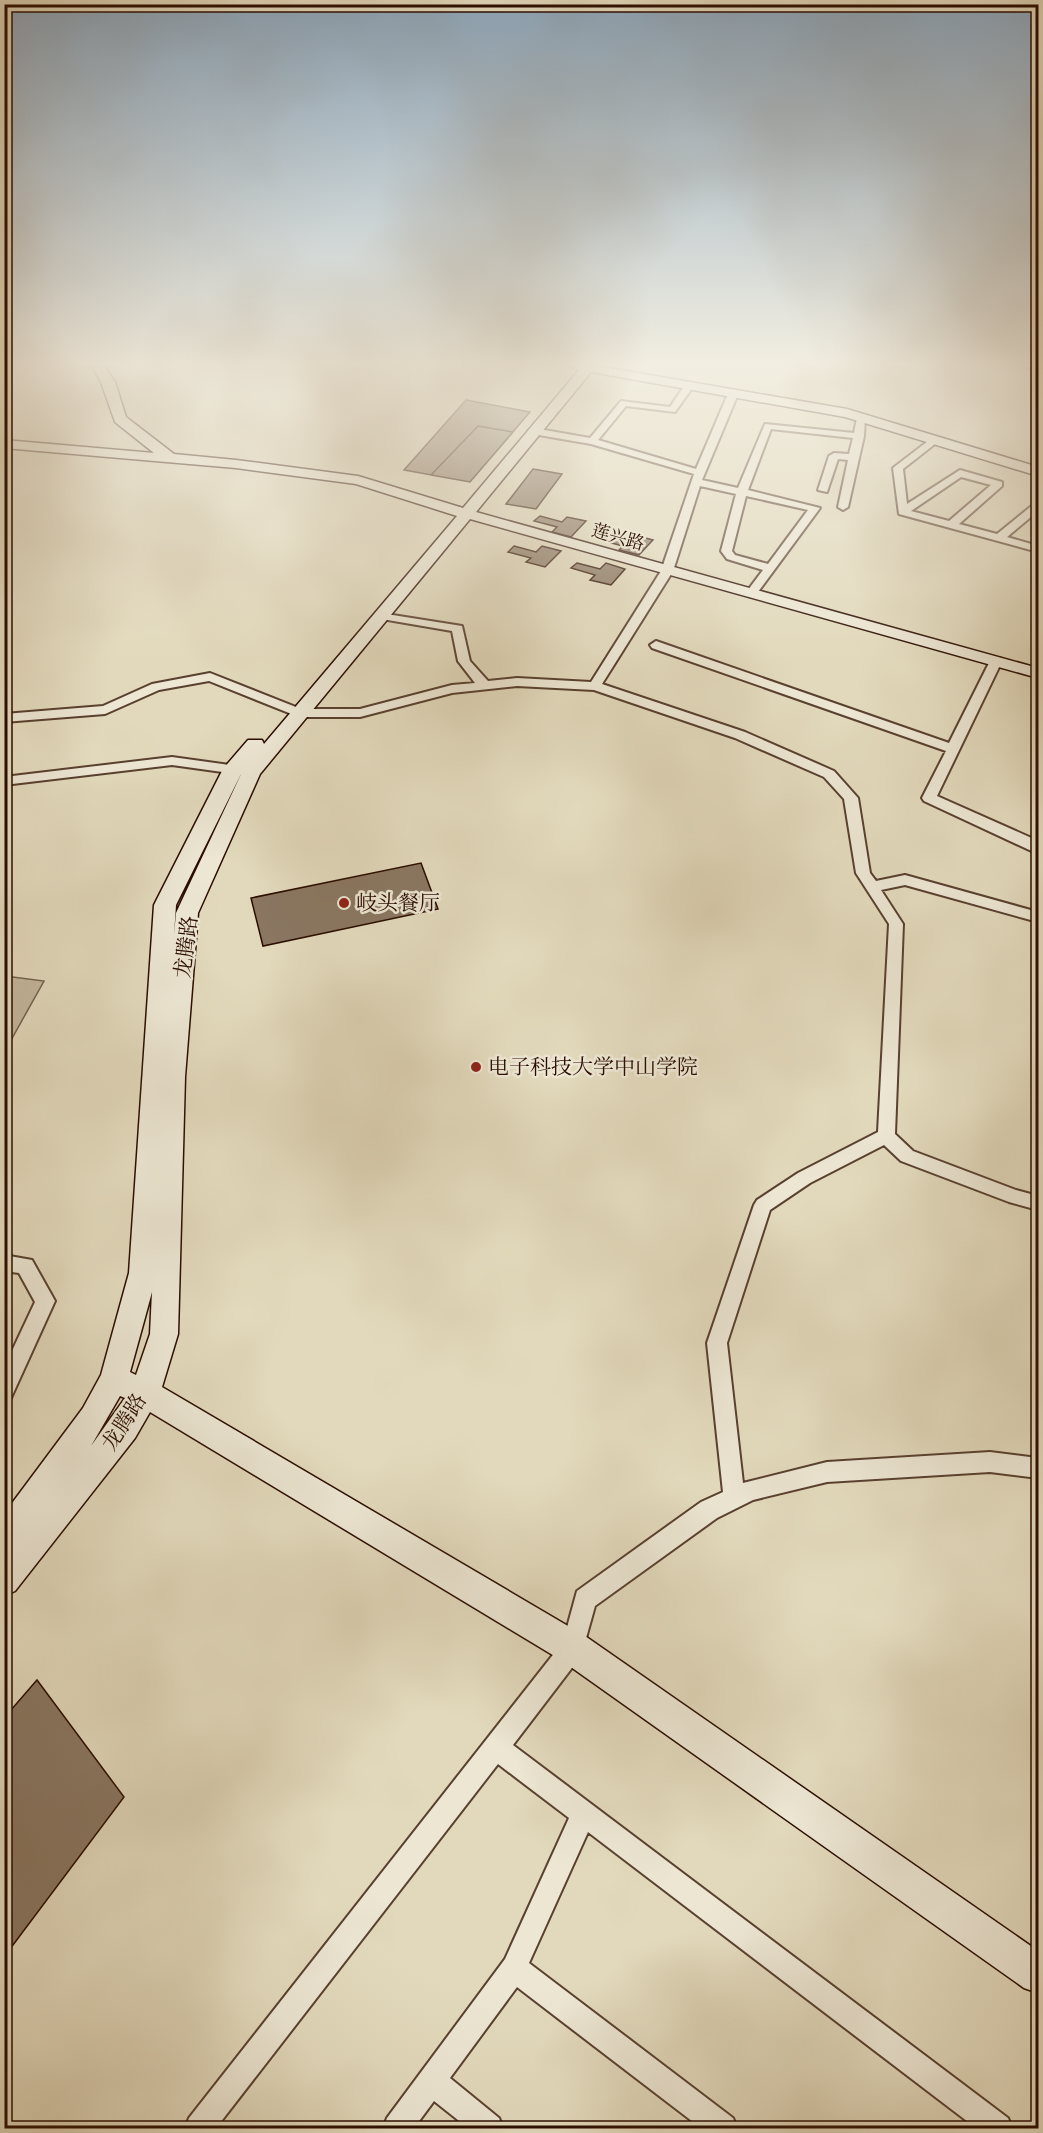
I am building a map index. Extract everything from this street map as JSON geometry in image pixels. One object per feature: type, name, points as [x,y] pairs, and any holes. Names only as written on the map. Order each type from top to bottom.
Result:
[{"type":"street","name":"莲兴路","points":[[217,463],[358,480],[667,571],[1038,673]]},
{"type":"street","name":"龙腾路","points":[[4,1538],[24,1515],[93,1418],[114,1379],[143,1273],[165,905],[242,771],[499,463]]},
{"type":"street","name":"龙腾路","points":[[292,711],[380,616],[458,511],[503,463]]},
{"type":"street","points":[[655,463],[742,492],[815,508],[751,594]]},
{"type":"street","points":[[595,686],[667,571],[704,463]]},
{"type":"street","points":[[754,463],[742,492],[726,551],[731,557],[770,568]]},
{"type":"street","points":[[823,490],[832,463]]},
{"type":"street","points":[[843,507],[853,463]]},
{"type":"street","points":[[903,512],[898,468],[905,463]]},
{"type":"street","points":[[1008,463],[1038,472]]},
{"type":"street","points":[[903,512],[960,473],[998,484],[951,525]]},
{"type":"street","points":[[999,538],[1038,506]]},
{"type":"street","points":[[903,512],[1038,549]]},
{"type":"street","points":[[380,616],[458,628],[458,641],[465,667],[485,685]]},
{"type":"street","points":[[656,645],[952,749]]},
{"type":"street","points":[[996,661],[929,798],[1031,843],[1038,849]]},
{"type":"street","points":[[4,718],[105,710],[156,687],[210,677],[292,711],[360,713],[452,689],[485,685],[517,682],[595,686],[740,735],[829,774],[851,798],[863,873],[896,924],[886,1136],[907,1156],[1015,1197],[1038,1203]]},
{"type":"street","points":[[4,781],[172,761],[242,771]]},
{"type":"street","name":"龙腾路","points":[[4,1580],[124,1428],[145,1393],[164,1334],[173,1077],[187,913],[242,771]]},
{"type":"street","points":[[872,886],[905,880],[1038,917]]},
{"type":"street","points":[[734,1498],[717,1343],[763,1205],[804,1178],[886,1136]]},
{"type":"street","points":[[4,1263],[25,1266],[45,1301],[4,1391]]},
{"type":"street","points":[[114,1379],[145,1393],[573,1648],[1038,1974]]},
{"type":"street","points":[[199,2128],[573,1648],[585,1599],[709,1510],[751,1490],[828,1472],[990,1462],[1038,1468]]},
{"type":"street","points":[[496,1747],[998,2128]]},
{"type":"street","points":[[398,2128],[514,1968],[583,1814]]},
{"type":"street","points":[[514,1968],[723,2128]]},
{"type":"street","points":[[432,2081],[489,2128]]},
{"type":"shaded area","points":[[4,976],[44,981],[5,1051]]},
{"type":"building","points":[[411,463],[487,463],[470,482],[404,470]]},
{"type":"building","points":[[443,463],[487,463],[470,482],[431,475]]},
{"type":"building","points":[[533,469],[562,474],[536,509],[506,504]]},
{"type":"building","points":[[540,516],[562,522],[567,517],[586,521],[571,537],[552,532],[557,527],[534,521]]},
{"type":"building","points":[[606,534],[629,540],[634,535],[653,540],[639,555],[619,550],[623,546],[600,540]]},
{"type":"building","points":[[514,546],[536,552],[542,546],[561,551],[545,567],[526,562],[531,558],[508,552]]},
{"type":"building","points":[[577,563],[600,569],[606,563],[625,569],[611,585],[590,580],[595,575],[571,568]]},
{"type":"building","name":"岐头餐厅","points":[[421,863],[438,909],[263,946],[251,898]]},
{"type":"building","points":[[37,1680],[124,1797],[4,1957],[4,1718]]},
{"type":"place","name":"岐头餐厅","points":[[344,903]]},
{"type":"place","name":"电子科技大学中山学院","points":[[476,1067]]}]
